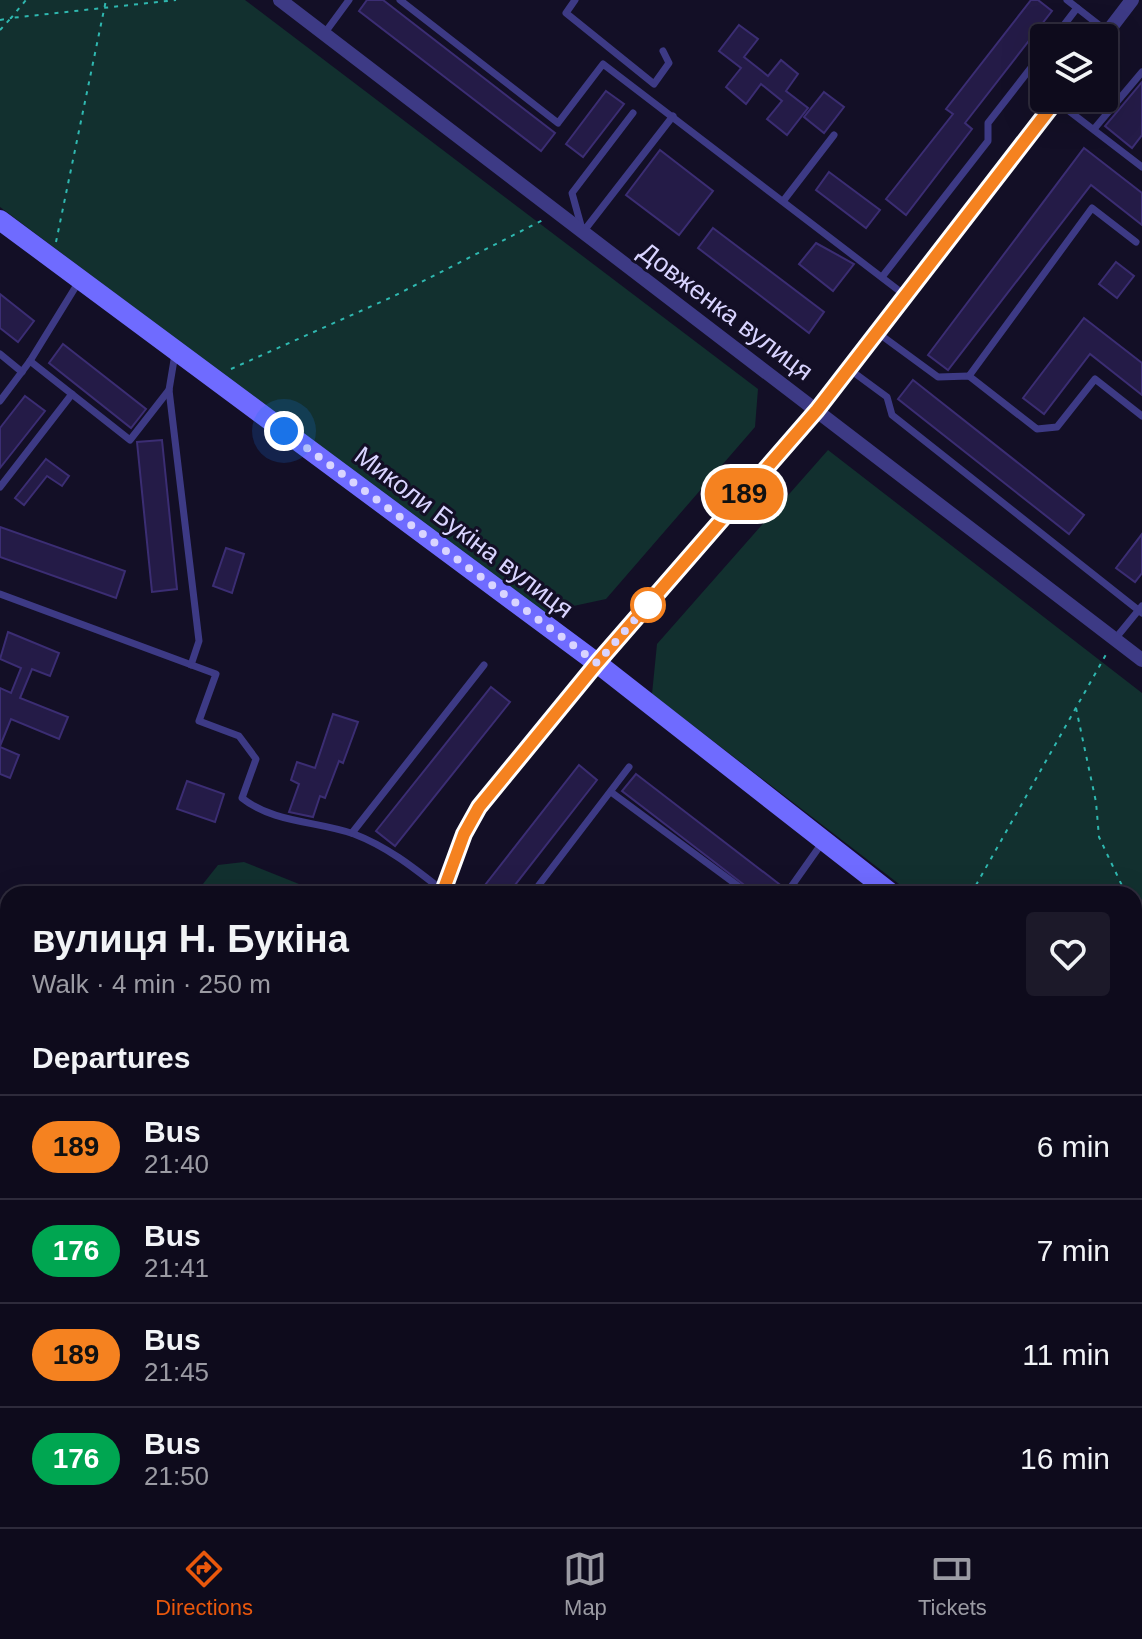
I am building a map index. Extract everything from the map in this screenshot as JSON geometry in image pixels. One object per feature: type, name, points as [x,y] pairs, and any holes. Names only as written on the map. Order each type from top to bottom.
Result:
[{"type":"street","name":"Довженка вулиця","points":[[280,0],[1142,660]]},
{"type":"street","points":[[1113,24],[1132,0]]},
{"type":"street","points":[[446,886],[464,834],[479,807],[597,663],[817,410],[1047,112]]},
{"type":"street","name":"Миколи Букіна вулиця","points":[[0,220],[597,663],[882,886]]},
{"type":"lane","points":[[324,34],[349,0]]},
{"type":"lane","points":[[400,0],[558,123],[603,64],[906,296]]},
{"type":"lane","points":[[575,0],[566,13],[654,84]]},
{"type":"lane","points":[[1067,0],[1094,24]]},
{"type":"lane","points":[[1065,24],[1077,8]]},
{"type":"lane","points":[[656,103],[654,84],[669,63],[663,51]]},
{"type":"lane","points":[[882,277],[988,141],[988,123],[1030,69]]},
{"type":"lane","points":[[1094,129],[1142,72]]},
{"type":"lane","points":[[1073,112],[1142,167]]},
{"type":"lane","points":[[583,232],[572,193],[633,113]]},
{"type":"lane","points":[[583,232],[673,116]]},
{"type":"lane","points":[[784,200],[834,135]]},
{"type":"lane","points":[[969,376],[1092,208],[1136,242]]},
{"type":"lane","points":[[0,401],[30,361],[80,280]]},
{"type":"lane","points":[[878,333],[938,377],[969,376],[1037,429],[1057,427],[1095,379],[1142,416]]},
{"type":"lane","points":[[176,351],[169,390],[199,641],[191,665]]},
{"type":"lane","points":[[0,354],[22,372]]},
{"type":"lane","points":[[30,361],[130,440],[169,390]]},
{"type":"lane","points":[[849,369],[887,397],[892,415],[1141,610],[1115,639]]},
{"type":"lane","points":[[0,487],[72,394]]},
{"type":"lane","points":[[0,594],[216,674],[199,721],[239,736],[256,759],[242,798],[257,810],[352,833],[391,850],[435,886]]},
{"type":"lane","points":[[352,833],[484,665]]},
{"type":"lane","points":[[538,886],[629,767]]},
{"type":"lane","points":[[611,792],[738,886]]},
{"type":"lane","points":[[792,886],[824,841]]},
{"type":"path","points":[[0,30],[26,0]]},
{"type":"path","points":[[53,258],[106,0]]},
{"type":"path","points":[[0,20],[176,0]]},
{"type":"path","points":[[212,378],[392,297],[557,213]]},
{"type":"path","points":[[975,886],[1115,639]]},
{"type":"path","points":[[1076,707],[1096,802],[1099,837],[1122,886]]},
{"type":"green space","points":[[0,0],[245,0],[758,389],[755,427],[606,599],[541,613],[0,207]]},
{"type":"green space","points":[[828,450],[1142,693],[1142,886],[902,886],[652,694],[657,644]]},
{"type":"green space","points":[[244,862],[304,886],[201,886],[218,865]]},
{"type":"building","points":[[367,0],[383,0],[555,133],[541,151],[359,11]]},
{"type":"building","points":[[1031,0],[1038,0],[1052,11],[1042,24],[1030,24],[1030,39],[965,123],[972,129],[906,215],[886,199],[953,114],[946,109]]},
{"type":"building","points":[[739,25],[758,39],[744,57],[768,76],[781,60],[798,74],[786,91],[808,108],[787,135],[767,119],[782,101],[761,84],[746,104],[726,87],[741,68],[719,51]]},
{"type":"building","points":[[1142,82],[1142,135],[1132,148],[1105,126]]},
{"type":"building","points":[[606,91],[624,104],[583,157],[566,144]]},
{"type":"building","points":[[824,92],[844,107],[824,133],[804,117]]},
{"type":"building","points":[[1084,148],[1142,193],[1142,225],[1091,185],[948,370],[928,355]]},
{"type":"building","points":[[660,150],[713,191],[679,235],[626,195]]},
{"type":"building","points":[[829,172],[880,210],[866,228],[816,190]]},
{"type":"building","points":[[713,228],[824,312],[809,333],[698,248]]},
{"type":"building","points":[[816,243],[854,264],[833,291],[799,264]]},
{"type":"building","points":[[1116,262],[1134,276],[1117,298],[1099,284]]},
{"type":"building","points":[[0,294],[34,321],[18,342],[0,328]]},
{"type":"building","points":[[1084,318],[1142,363],[1142,395],[1090,354],[1044,414],[1023,398]]},
{"type":"building","points":[[63,344],[146,409],[131,428],[49,363]]},
{"type":"building","points":[[913,380],[1084,515],[1069,534],[898,399]]},
{"type":"building","points":[[25,396],[45,411],[0,468],[0,428]]},
{"type":"building","points":[[162,440],[177,589],[152,592],[137,442]]},
{"type":"building","points":[[46,459],[69,476],[62,486],[47,476],[24,505],[15,498]]},
{"type":"building","points":[[0,527],[125,571],[116,598],[0,557]]},
{"type":"building","points":[[1142,534],[1142,573],[1135,582],[1116,568]]},
{"type":"building","points":[[226,548],[244,554],[232,593],[213,586]]},
{"type":"building","points":[[8,632],[59,653],[50,676],[32,669],[20,698],[68,717],[59,739],[11,719],[0,746],[0,688],[11,693],[21,668],[0,659]]},
{"type":"building","points":[[491,687],[510,702],[395,846],[376,831]]},
{"type":"building","points":[[333,714],[358,722],[343,763],[339,761],[325,798],[320,796],[313,817],[289,812],[299,784],[291,780],[297,762],[315,768]]},
{"type":"building","points":[[0,747],[19,755],[10,778],[0,774]]},
{"type":"building","points":[[579,765],[597,780],[514,886],[484,886]]},
{"type":"building","points":[[636,774],[782,886],[746,886],[622,791]]},
{"type":"building","points":[[187,781],[224,794],[215,822],[177,809]]},
{"type":"bus line","name":"189","points":[[445,886],[464,834],[479,807],[597,663],[817,410],[1047,112]]},
{"type":"route","points":[[284,431],[597,663],[657,594],[648,605]]}]
